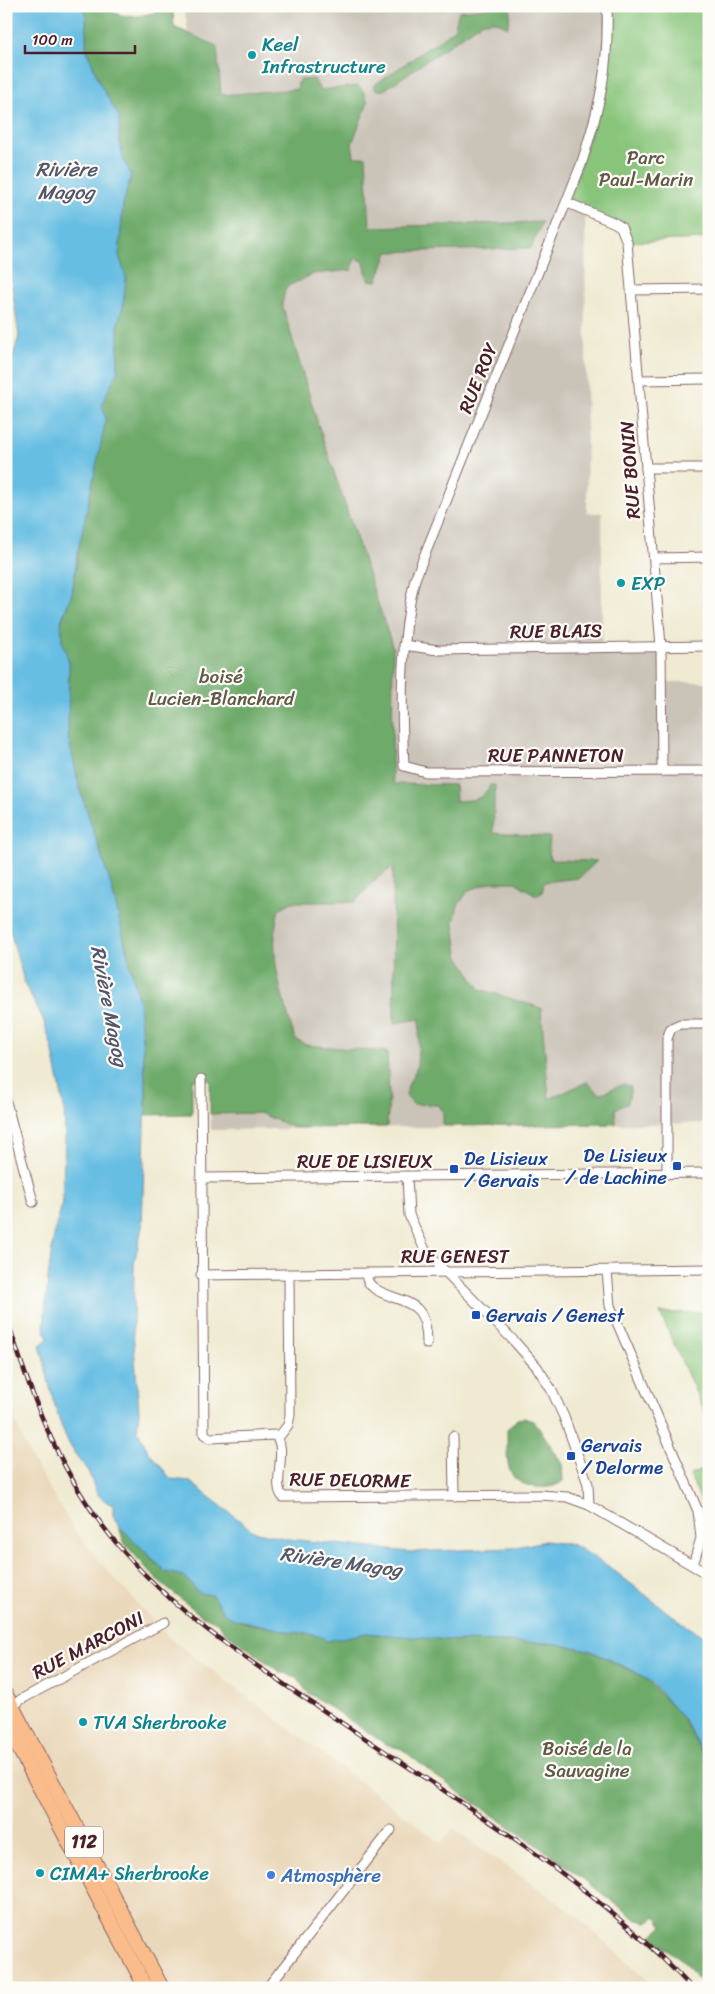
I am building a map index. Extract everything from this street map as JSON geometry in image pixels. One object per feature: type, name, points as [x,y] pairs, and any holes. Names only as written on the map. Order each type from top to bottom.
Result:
[{"type":"main road","name":"112","points":[[8,1706],[162,1988]]},
{"type":"main road","name":"112","points":[[6,1724],[146,1988]]},
{"type":"street","name":"RUE ROY","points":[[404,766],[404,644],[407,610],[415,579],[568,202],[595,121],[603,86],[608,52],[607,6]]},
{"type":"street","name":"RUE BONIN","points":[[568,202],[621,227],[627,242],[661,646],[662,771]]},
{"type":"street","points":[[632,290],[709,289]]},
{"type":"street","points":[[640,380],[709,379]]},
{"type":"street","points":[[646,468],[709,468]]},
{"type":"street","points":[[654,558],[709,557]]},
{"type":"street","name":"RUE BLAIS","points":[[404,644],[438,650],[709,646]]},
{"type":"street","name":"RUE PANNETON","points":[[404,766],[426,772],[709,771]]},
{"type":"street","points":[[667,1174],[667,1039],[671,1028],[680,1024],[709,1024]]},
{"type":"street","points":[[201,1079],[201,1275],[204,1434],[210,1438],[270,1435],[278,1438],[288,1425],[290,1415],[289,1275]]},
{"type":"street","points":[[6,1102],[34,1202]]},
{"type":"street","name":"RUE DE LISIEUX","points":[[201,1178],[709,1173]]},
{"type":"street","points":[[407,1177],[408,1208],[414,1229],[426,1252],[444,1273],[514,1341],[537,1367],[546,1382],[564,1417],[585,1475],[590,1495],[589,1505]]},
{"type":"street","name":"RUE GENEST","points":[[201,1275],[709,1269]]},
{"type":"street","points":[[607,1271],[610,1306],[698,1511],[701,1538],[693,1565]]},
{"type":"street","points":[[366,1273],[366,1280],[371,1286],[413,1305],[419,1311],[427,1332],[427,1344]]},
{"type":"street","points":[[453,1437],[454,1496]]},
{"type":"street","name":"RUE DELORME","points":[[278,1438],[280,1490],[283,1497],[556,1496],[589,1505],[709,1575]]},
{"type":"street","name":"RUE MARCONI","points":[[8,1706],[163,1623]]},
{"type":"street","points":[[267,1988],[391,1830]]},
{"type":"shaded area","points":[[181,6],[607,6],[585,210],[587,513],[602,513],[602,647],[661,646],[661,682],[709,682],[709,1123],[211,1130],[194,81],[186,17]]},
{"type":"shaded area","points":[[6,1400],[30,1456],[73,1528],[104,1567],[169,1638],[441,1843],[453,1829],[572,1912],[656,1988],[6,1988]]},
{"type":"green space","name":"boisé Lucien-Blanchard","points":[[82,6],[110,6],[122,16],[130,17],[173,7],[174,27],[217,46],[221,95],[297,89],[299,80],[314,79],[320,90],[358,86],[364,92],[368,102],[352,143],[354,157],[366,157],[370,227],[542,222],[531,248],[388,252],[377,281],[368,280],[364,262],[355,258],[352,270],[313,274],[286,287],[282,304],[318,424],[393,648],[392,777],[394,784],[455,785],[456,801],[476,799],[484,794],[490,785],[495,785],[493,833],[550,837],[549,853],[551,860],[597,861],[579,878],[544,882],[542,893],[536,895],[515,882],[492,882],[469,890],[458,905],[454,922],[458,955],[480,989],[541,1008],[549,1099],[587,1082],[600,1094],[624,1084],[631,1087],[628,1103],[615,1109],[616,1124],[443,1126],[443,1113],[439,1105],[413,1104],[406,1096],[408,1086],[417,1067],[420,1019],[394,1023],[393,867],[377,878],[355,902],[292,902],[279,909],[275,943],[275,959],[281,991],[295,1039],[306,1045],[387,1052],[389,1097],[387,1127],[294,1128],[260,1113],[210,1114],[210,1080],[192,1080],[192,1114],[145,1115],[146,1091],[139,1002],[111,885],[80,790],[68,736],[69,662],[62,641],[61,623],[72,593],[102,404],[118,370],[118,324],[123,306],[126,277],[119,256],[123,204],[131,175],[124,161],[119,139],[119,117],[100,84],[86,48],[86,15]]},
{"type":"green space","points":[[488,6],[511,6],[508,27],[495,21],[483,22],[384,90],[376,90],[373,86],[454,30],[459,11],[487,8]]},
{"type":"green space","name":"Parc Paul-Marin","points":[[607,6],[709,6],[709,239],[627,242],[621,227],[568,203],[598,112]]},
{"type":"green space","points":[[709,1312],[709,1422],[660,1313]]},
{"type":"green space","points":[[524,1418],[533,1421],[538,1426],[562,1463],[563,1481],[557,1485],[537,1487],[525,1485],[512,1475],[507,1459],[507,1430],[517,1419]]},
{"type":"green space","points":[[709,1467],[709,1568],[706,1560],[707,1522],[690,1475]]},
{"type":"green space","name":"Boisé de la Sauvagine","points":[[118,1525],[166,1572],[184,1576],[199,1593],[212,1595],[229,1614],[243,1622],[322,1637],[366,1633],[460,1641],[551,1643],[589,1650],[644,1677],[681,1716],[709,1765],[709,1988],[706,1988],[680,1958],[649,1939],[663,1926],[656,1916],[647,1922],[637,1920],[558,1860],[433,1774],[402,1749],[387,1745],[307,1692],[296,1677],[280,1672],[225,1632],[217,1622],[201,1615],[158,1581],[125,1544]]},
{"type":"water","name":"Rivière Magog","points":[[6,6],[82,6],[86,15],[86,48],[100,84],[119,117],[119,139],[124,161],[131,175],[123,204],[119,256],[126,277],[123,306],[118,324],[118,370],[102,404],[106,419],[77,556],[72,593],[61,621],[62,641],[69,662],[68,736],[80,790],[111,885],[139,1002],[146,1091],[142,1227],[134,1263],[133,1331],[139,1412],[137,1429],[148,1451],[171,1479],[189,1481],[253,1531],[288,1539],[409,1552],[512,1548],[545,1541],[573,1545],[608,1566],[679,1621],[709,1640],[709,1765],[685,1721],[651,1682],[634,1671],[589,1650],[551,1643],[460,1641],[366,1633],[326,1641],[322,1637],[234,1619],[226,1615],[212,1595],[199,1593],[184,1576],[166,1572],[118,1525],[113,1515],[113,1505],[100,1497],[94,1488],[85,1465],[80,1462],[59,1420],[40,1345],[48,1339],[44,1327],[48,1278],[54,1236],[62,1203],[65,1140],[64,1107],[52,1047],[43,1019],[25,985],[6,915],[6,378],[19,336],[6,246]]},
{"type":"railway","points":[[6,1315],[34,1398],[70,1476],[102,1525],[126,1555],[152,1582],[239,1654],[474,1811],[566,1876],[652,1948],[692,1988]]},
{"type":"place","name":"Keel Infrastructure","points":[[252,55]]},
{"type":"place","name":"EXP","points":[[621,583]]},
{"type":"place","name":"De Lisieux / de Lachine","points":[[677,1166]]},
{"type":"place","name":"De Lisieux / Gervais","points":[[454,1169]]},
{"type":"place","name":"Gervais / Genest","points":[[476,1315]]},
{"type":"place","name":"Gervais / Delorme","points":[[571,1456]]},
{"type":"place","name":"TVA Sherbrooke","points":[[83,1722]]},
{"type":"place","name":"CIMA+ Sherbrooke","points":[[40,1873]]},
{"type":"place","name":"Atmosphère","points":[[271,1875]]}]
